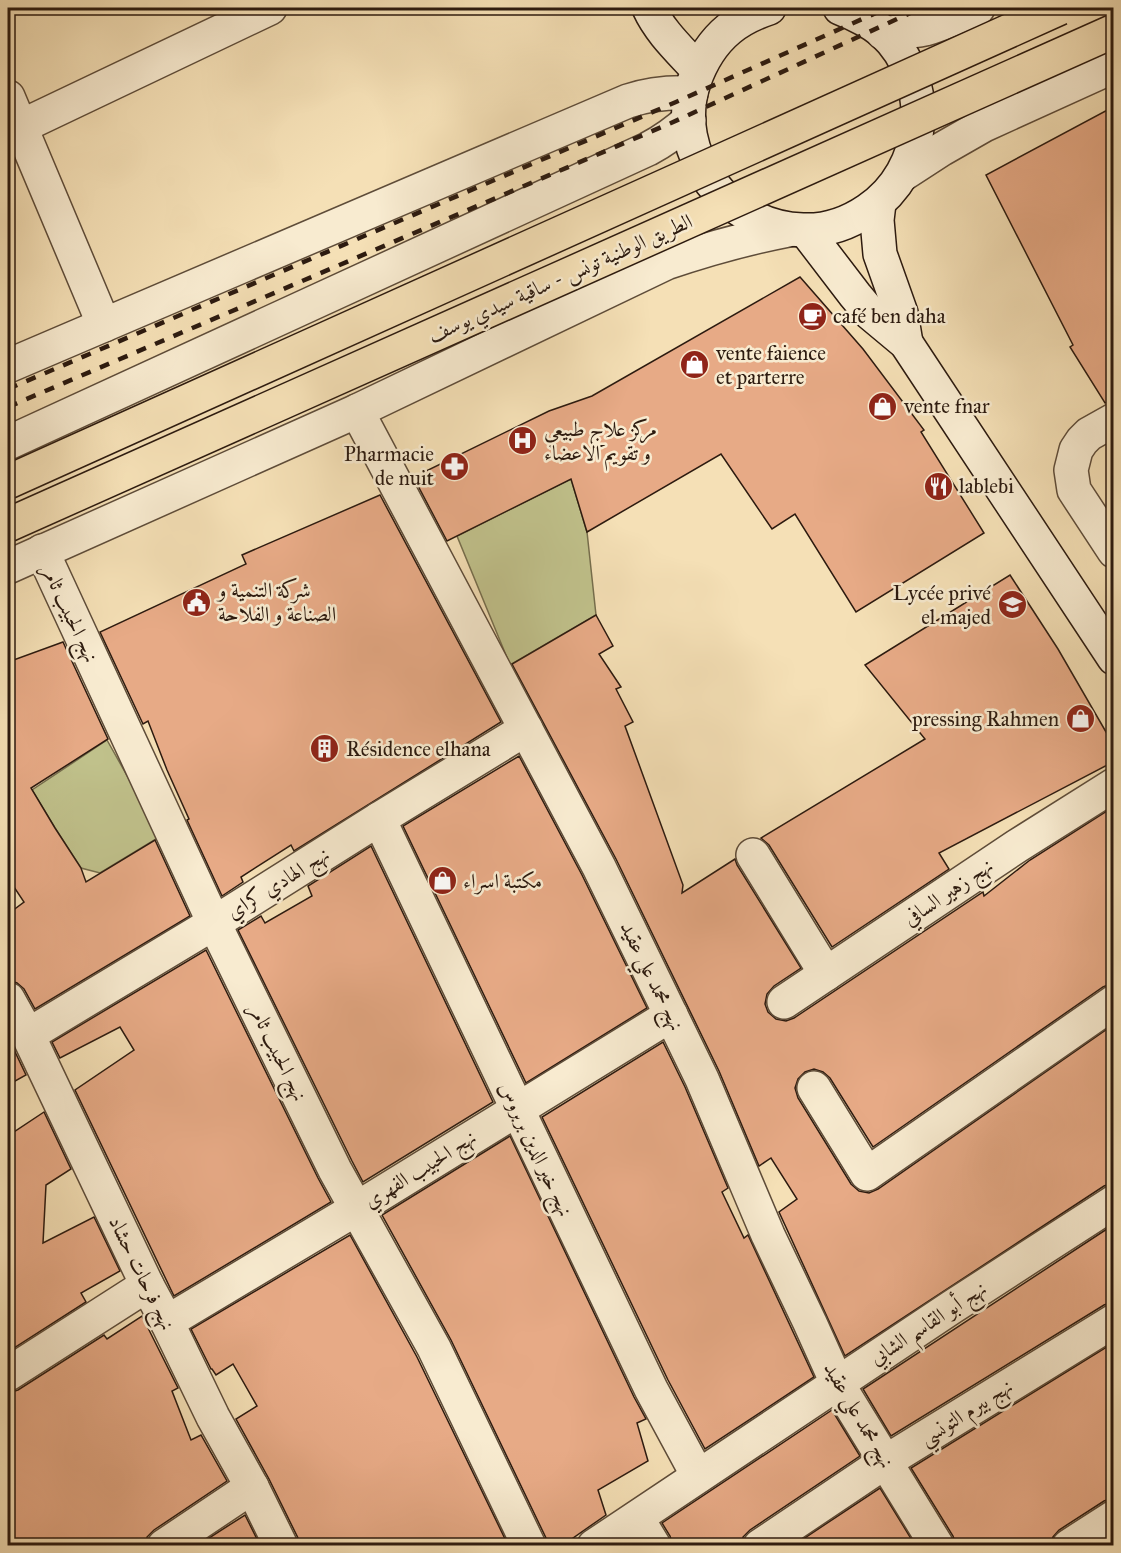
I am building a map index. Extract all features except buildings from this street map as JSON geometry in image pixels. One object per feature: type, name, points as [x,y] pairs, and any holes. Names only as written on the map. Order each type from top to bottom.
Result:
[{"type":"highway","name":"الطريق الوطنية تونس - ساقية سيدي يوسف","points":[[8,482],[1060,8]]},
{"type":"highway","name":"الطريق الوطنية تونس - ساقية سيدي يوسف","points":[[8,525],[1113,31]]},
{"type":"street","points":[[104,325],[14,112],[270,8]]},
{"type":"street","points":[[649,8],[666,35],[692,94],[693,146],[703,171],[718,193],[738,210],[762,223],[797,230],[870,313],[906,343],[1113,658]]},
{"type":"street","points":[[8,567],[357,411],[666,263],[747,238],[832,227],[856,218],[879,203],[902,175],[913,152],[918,126],[918,101],[911,75],[900,52],[883,33],[860,16],[840,8]]},
{"type":"street","points":[[883,33],[925,29],[978,8]]},
{"type":"street","points":[[8,443],[663,141],[676,131],[711,48],[750,10]]},
{"type":"street","points":[[902,175],[984,125],[1113,66]]},
{"type":"street","points":[[8,366],[628,101],[648,94],[670,92],[692,94]]},
{"type":"street","points":[[879,203],[877,237],[880,254],[901,313],[906,343]]},
{"type":"street","name":"نهج محمد علي عقيد","points":[[357,411],[599,867],[702,1079],[768,1235],[837,1383],[937,1545]]},
{"type":"street","points":[[1113,420],[1089,434],[1082,441],[1076,450],[1071,470],[1074,490],[1113,551]]},
{"type":"street","name":"نهج الحبيب ثامر","points":[[42,551],[214,923],[335,1170],[434,1348],[530,1545]]},
{"type":"street","name":"نهج الهادي كراي","points":[[28,1035],[214,923],[526,729]]},
{"type":"street","name":"نهج زهير السافي","points":[[784,1002],[1017,846],[1113,785]]},
{"type":"street","name":"نهج خير الدين بربروس","points":[[380,819],[651,1389],[698,1476]]},
{"type":"street","points":[[753,855],[826,974]]},
{"type":"street","name":"نهج فرحات حشاد","points":[[8,999],[28,1035],[147,1285],[213,1417],[281,1545]]},
{"type":"street","points":[[814,1089],[867,1174],[1113,1002]]},
{"type":"street","name":"نهج الحبيب الفهري","points":[[167,1322],[356,1209],[671,1015]]},
{"type":"street","name":"نهج أبو القاسم الشابي","points":[[594,1545],[631,1532],[698,1476],[1113,1202]]},
{"type":"street","points":[[8,1374],[147,1285]]},
{"type":"street","name":"نهج بيرم التونسي","points":[[760,1545],[885,1462],[1113,1321]]},
{"type":"street","points":[[164,1545],[252,1487]]},
{"type":"street","points":[[1069,1545],[1113,1517]]},
{"type":"street","points":[[605,1545],[631,1532],[654,1545]]},
{"type":"green space","points":[[571,479],[587,532],[596,615],[510,665],[457,536]]},
{"type":"green space","points":[[107,740],[161,836],[100,873],[81,868],[32,790]]},
{"type":"railway","points":[[8,389],[676,102],[887,8]]},
{"type":"railway","points":[[8,407],[671,123],[921,8]]},
{"type":"place","name":"café ben daha","points":[[812,316]]},
{"type":"place","name":"vente faience et parterre","points":[[695,365]]},
{"type":"place","name":"vente fnar","points":[[883,406]]},
{"type":"place","name":"مركز علاج طبيعي و تقويم الاعضاء","points":[[523,441]]},
{"type":"place","name":"Pharmacie de nuit","points":[[455,466]]},
{"type":"place","name":"lablebi","points":[[938,486]]},
{"type":"place","name":"شركة التنمية و الصناعة و الفلاحة","points":[[197,602]]},
{"type":"place","name":"Lycée privé el majed","points":[[1012,605]]},
{"type":"place","name":"pressing Rahmen","points":[[1080,719]]},
{"type":"place","name":"Résidence elhana","points":[[325,749]]},
{"type":"place","name":"مكتبة اسراء","points":[[442,881]]}]
